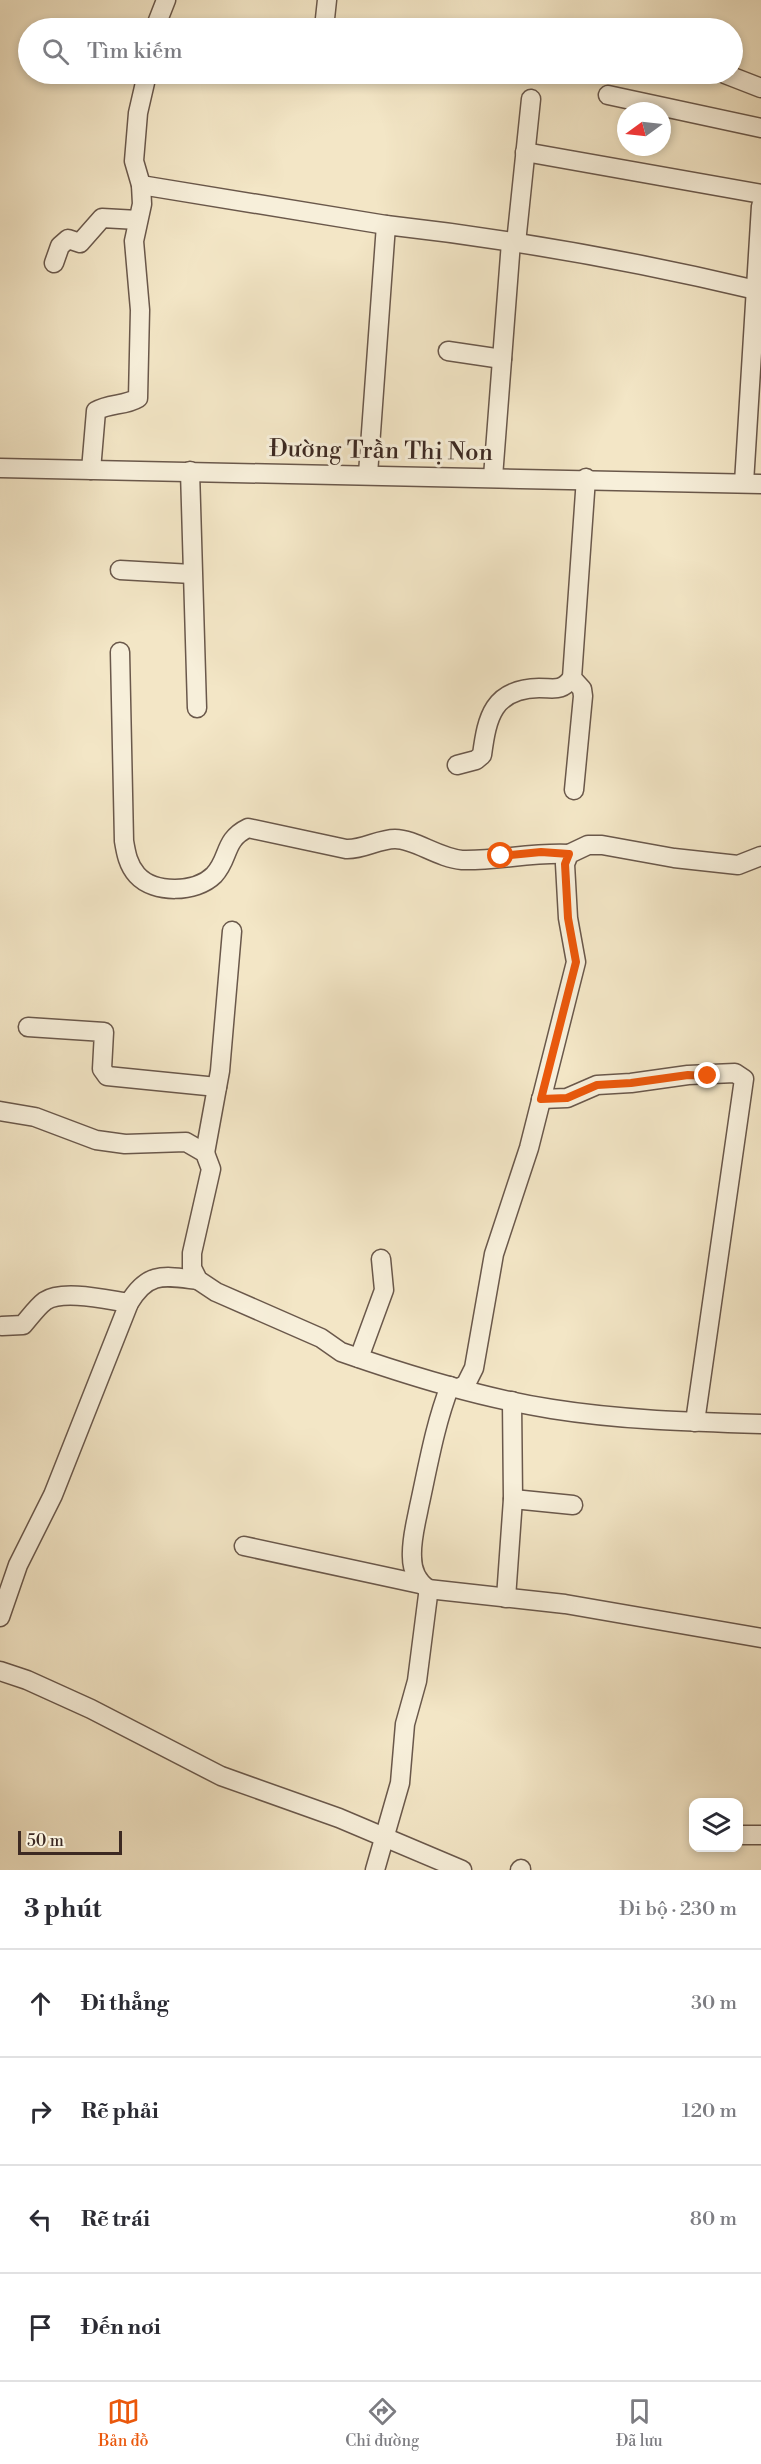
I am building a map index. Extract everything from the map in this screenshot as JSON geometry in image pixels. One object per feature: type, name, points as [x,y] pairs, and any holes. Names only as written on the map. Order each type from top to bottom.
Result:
[{"type":"street","points":[[159,18],[166,0]]},
{"type":"street","points":[[325,18],[327,0]]},
{"type":"street","points":[[743,81],[761,88]]},
{"type":"street","points":[[91,470],[96,411],[106,405],[130,403],[138,398],[140,310],[134,242],[142,204],[141,185],[134,161],[138,113],[145,84]]},
{"type":"street","points":[[608,95],[761,128]]},
{"type":"street","points":[[493,477],[502,359],[531,99]]},
{"type":"street","points":[[525,152],[761,194]]},
{"type":"street","points":[[141,185],[386,225],[514,242],[674,270],[756,290]]},
{"type":"street","points":[[753,483],[756,290],[761,206]]},
{"type":"street","points":[[54,263],[60,246],[68,239],[80,243],[102,218],[138,220]]},
{"type":"street","points":[[368,474],[386,225]]},
{"type":"street","points":[[448,351],[502,359]]},
{"type":"street","name":"Đường Trần Thị Non","points":[[0,468],[753,483]]},
{"type":"street","points":[[190,471],[196,708]]},
{"type":"street","points":[[457,765],[476,760],[482,755],[486,724],[494,706],[499,702],[530,689],[557,690],[565,687],[572,678],[586,478]]},
{"type":"street","points":[[120,570],[192,574]]},
{"type":"street","points":[[120,652],[124,841],[128,863],[137,876],[148,884],[162,888],[201,884],[214,874],[230,840],[248,828],[358,850],[394,839],[408,841],[426,850],[461,860],[541,852],[569,854],[588,845],[602,844],[674,858],[738,865],[761,856]]},
{"type":"street","points":[[572,678],[582,689],[574,790]]},
{"type":"street","points":[[455,1387],[466,1384],[474,1368],[494,1254],[516,1188],[541,1099],[576,962],[568,918],[565,864],[569,854]]},
{"type":"street","points":[[198,1280],[192,1268],[192,1253],[211,1169],[205,1153],[217,1088],[232,931]]},
{"type":"street","points":[[28,1027],[104,1032],[102,1069],[107,1076],[217,1088]]},
{"type":"street","points":[[541,1099],[567,1098],[597,1085],[688,1075],[735,1073],[744,1079],[695,1422]]},
{"type":"street","points":[[0,1111],[35,1117],[96,1140],[125,1144],[186,1142],[205,1153]]},
{"type":"street","points":[[359,1358],[384,1290],[381,1259]]},
{"type":"street","points":[[0,1617],[18,1565],[53,1495],[129,1303],[145,1282],[158,1277],[198,1280],[216,1292],[305,1330],[341,1352],[455,1387],[512,1401],[595,1414],[695,1422],[761,1424]]},
{"type":"street","points":[[2,1326],[23,1325],[47,1299],[56,1297],[90,1297],[129,1303]]},
{"type":"street","points":[[375,1870],[400,1783],[405,1724],[417,1681],[424,1586],[411,1559],[412,1541],[433,1437],[455,1387]]},
{"type":"street","points":[[506,1598],[513,1499],[512,1401]]},
{"type":"street","points":[[513,1499],[573,1505]]},
{"type":"street","points":[[244,1546],[424,1586],[565,1604],[761,1638]]},
{"type":"street","points":[[0,1671],[27,1680],[91,1709],[221,1776],[384,1837],[462,1870]]},
{"type":"street","points":[[743,1835],[761,1835]]},
{"type":"route","points":[[501,856],[541,852],[569,854],[565,864],[568,918],[576,962],[541,1099],[567,1098],[597,1085],[696,1074],[708,1076]]}]
